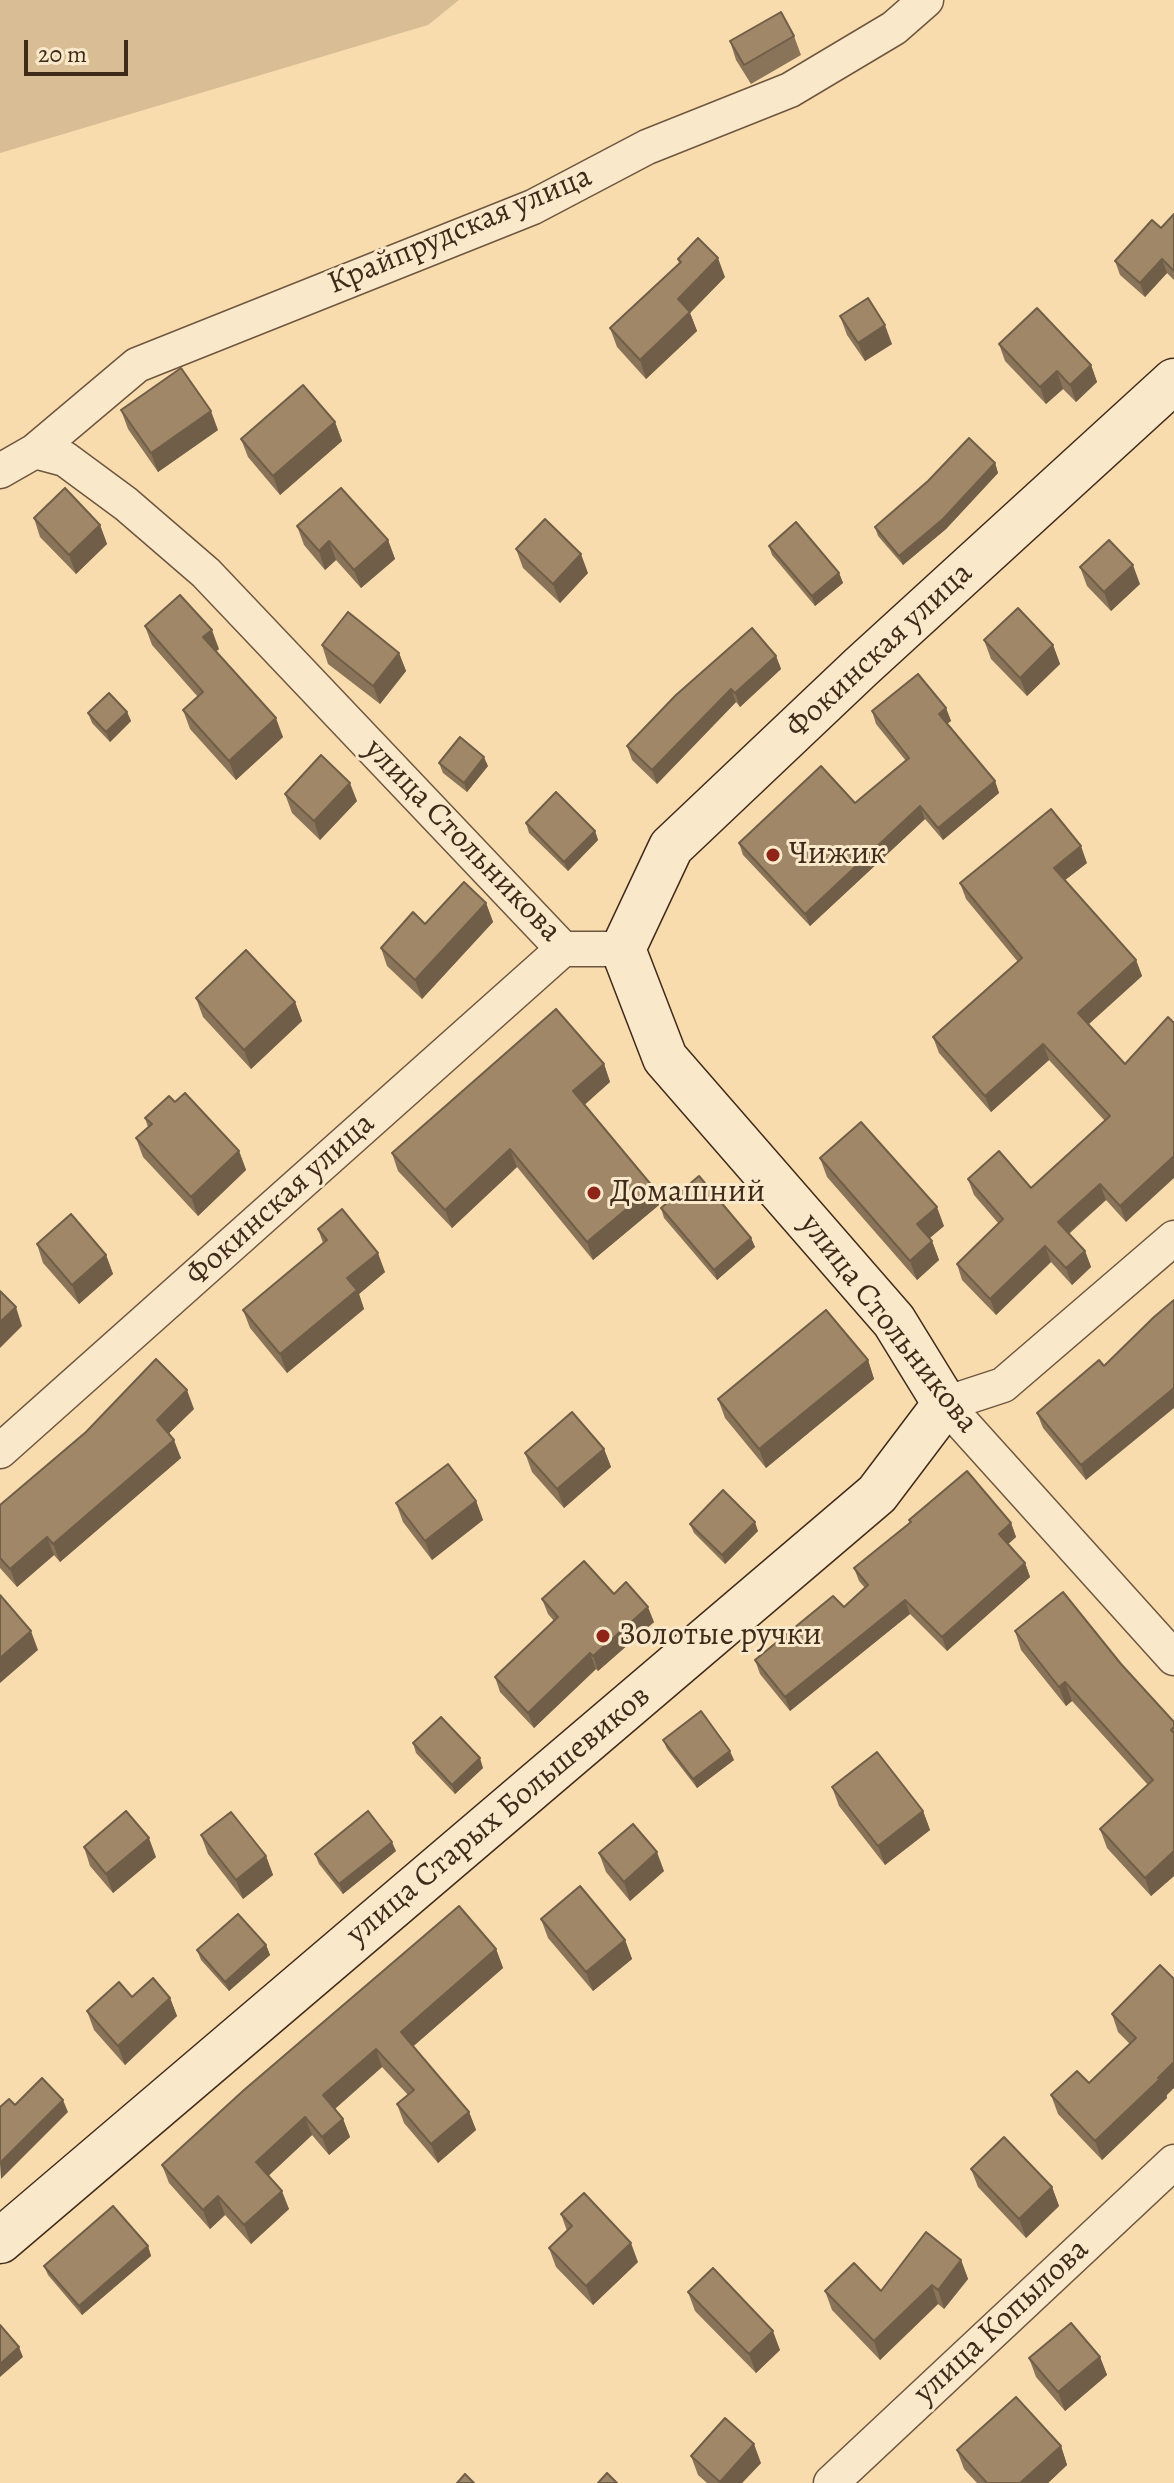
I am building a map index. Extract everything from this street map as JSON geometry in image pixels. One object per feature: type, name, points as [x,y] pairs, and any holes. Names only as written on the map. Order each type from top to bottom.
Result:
[{"type":"main road","name":"Фокинская улица","points":[[623,949],[671,847],[861,667],[1174,381]]},
{"type":"main road","name":"улица Стольникова","points":[[623,949],[665,1058],[894,1321],[945,1404]]},
{"type":"main road","name":"улица Старых Большевиков","points":[[0,2241],[877,1494],[945,1404]]},
{"type":"street","name":"Крайпрудская улица","points":[[0,471],[35,451],[137,365],[533,207],[647,147],[790,90],[894,28],[926,0]]},
{"type":"street","name":"улица Стольникова","points":[[35,451],[65,459],[126,504],[206,573],[563,949],[623,949]]},
{"type":"street","name":"Фокинская улица","points":[[0,1451],[563,949]]},
{"type":"street","points":[[945,1404],[1003,1385],[1174,1238]]},
{"type":"street","name":"улица Стольникова","points":[[945,1404],[1174,1658]]},
{"type":"street","name":"улица Копылова","points":[[831,2483],[1174,2162]]},
{"type":"shaded area","points":[[0,0],[459,0],[428,25],[0,153]]},
{"type":"building","points":[[781,12],[794,36],[744,65],[730,41]]},
{"type":"building","points":[[1174,214],[1174,271],[1162,259],[1140,283],[1115,261],[1152,220],[1161,228]]},
{"type":"building","points":[[698,238],[718,258],[678,299],[690,312],[640,360],[610,328],[681,262],[678,259]]},
{"type":"building","points":[[868,298],[885,325],[858,343],[840,316]]},
{"type":"building","points":[[1037,308],[1091,365],[1070,385],[1057,371],[1040,387],[999,344]]},
{"type":"building","points":[[181,368],[211,411],[151,453],[121,410]]},
{"type":"building","points":[[303,385],[335,422],[273,476],[241,439]]},
{"type":"building","points":[[969,438],[995,463],[943,519],[899,556],[875,527],[928,481]]},
{"type":"building","points":[[65,488],[100,525],[69,555],[34,518]]},
{"type":"building","points":[[341,488],[388,540],[354,570],[329,541],[319,551],[297,526]]},
{"type":"building","points":[[545,519],[581,554],[553,584],[516,549]]},
{"type":"building","points":[[796,522],[839,573],[812,596],[769,546]]},
{"type":"building","points":[[1109,540],[1133,565],[1104,592],[1080,567]]},
{"type":"building","points":[[180,595],[212,630],[203,637],[276,718],[229,761],[183,710],[203,692],[145,626]]},
{"type":"building","points":[[1018,608],[1053,645],[1020,678],[984,640]]},
{"type":"building","points":[[348,612],[399,653],[373,686],[322,645]]},
{"type":"building","points":[[752,628],[776,656],[735,693],[731,689],[652,770],[627,746],[676,695]]},
{"type":"building","points":[[918,674],[946,708],[939,714],[995,781],[938,828],[920,806],[805,914],[739,843],[821,766],[855,803],[909,758],[872,711]]},
{"type":"building","points":[[109,693],[127,712],[106,732],[88,713]]},
{"type":"building","points":[[460,737],[484,757],[464,783],[439,763]]},
{"type":"building","points":[[321,755],[350,783],[314,821],[285,794]]},
{"type":"building","points":[[556,792],[595,831],[564,862],[526,823]]},
{"type":"building","points":[[1051,809],[1081,846],[1054,868],[1136,960],[1078,1013],[1125,1064],[1168,1017],[1174,1023],[1174,1156],[1120,1206],[1100,1184],[1058,1222],[1085,1251],[1066,1268],[1045,1246],[990,1299],[957,1264],[1003,1219],[968,1179],[999,1151],[1031,1188],[1110,1116],[1043,1044],[985,1096],[933,1037],[1022,958],[960,883]]},
{"type":"building","points":[[464,882],[486,903],[415,980],[381,948],[413,912],[425,924]]},
{"type":"building","points":[[246,950],[295,1002],[244,1050],[196,998]]},
{"type":"building","points":[[556,1009],[604,1064],[573,1091],[653,1187],[587,1242],[510,1149],[445,1210],[392,1153]]},
{"type":"building","points":[[185,1093],[239,1151],[191,1197],[136,1138],[152,1124],[145,1118],[169,1096],[175,1102]]},
{"type":"building","points":[[861,1122],[937,1207],[917,1224],[932,1241],[910,1261],[820,1158]]},
{"type":"building","points":[[699,1176],[751,1238],[714,1270],[661,1208]]},
{"type":"building","points":[[342,1209],[378,1253],[347,1278],[357,1290],[280,1354],[243,1310],[327,1240],[318,1229]]},
{"type":"building","points":[[71,1214],[106,1255],[72,1285],[37,1244]]},
{"type":"building","points":[[0,1291],[16,1307],[0,1322]]},
{"type":"building","points":[[1174,1300],[1174,1388],[1081,1465],[1037,1413],[1099,1360],[1104,1366]]},
{"type":"building","points":[[826,1310],[868,1360],[759,1449],[718,1399]]},
{"type":"building","points":[[156,1359],[187,1390],[157,1420],[174,1440],[53,1544],[47,1537],[10,1569],[0,1558],[0,1505],[86,1432]]},
{"type":"building","points":[[572,1412],[604,1449],[557,1489],[525,1453]]},
{"type":"building","points":[[448,1464],[476,1501],[425,1541],[396,1503]]},
{"type":"building","points":[[967,1471],[1011,1523],[999,1534],[1025,1563],[942,1637],[905,1600],[785,1697],[755,1660],[833,1596],[844,1607],[868,1585],[854,1568]]},
{"type":"building","points":[[723,1490],[755,1522],[722,1555],[690,1524]]},
{"type":"building","points":[[584,1561],[614,1594],[626,1582],[648,1607],[593,1656],[590,1653],[528,1713],[495,1677],[558,1617],[542,1599]]},
{"type":"building","points":[[1063,1592],[1121,1664],[1174,1722],[1171,1730],[1174,1733],[1174,1851],[1145,1878],[1100,1829],[1153,1780],[1065,1682],[1059,1687],[1015,1631]]},
{"type":"building","points":[[0,1595],[31,1631],[0,1658]]},
{"type":"building","points":[[701,1711],[730,1751],[693,1779],[663,1740]]},
{"type":"building","points":[[441,1717],[480,1758],[452,1785],[413,1743]]},
{"type":"building","points":[[877,1752],[923,1811],[878,1846],[832,1787]]},
{"type":"building","points":[[126,1811],[149,1838],[106,1874],[84,1847]]},
{"type":"building","points":[[368,1811],[392,1842],[339,1884],[315,1854]]},
{"type":"building","points":[[231,1812],[266,1856],[236,1880],[201,1835]]},
{"type":"building","points":[[633,1824],[657,1852],[624,1882],[599,1853]]},
{"type":"building","points":[[580,1886],[625,1940],[586,1972],[541,1919]]},
{"type":"building","points":[[459,1906],[496,1949],[401,2032],[469,2112],[431,2144],[397,2104],[414,2090],[376,2049],[323,2095],[343,2119],[322,2137],[305,2117],[256,2162],[282,2191],[244,2225],[218,2196],[203,2210],[162,2165],[244,2090]]},
{"type":"building","points":[[238,1914],[266,1945],[225,1982],[197,1950]]},
{"type":"building","points":[[1160,1965],[1174,1979],[1174,2062],[1095,2141],[1051,2095],[1077,2071],[1089,2083],[1136,2038],[1112,2014]]},
{"type":"building","points":[[153,1978],[170,1998],[118,2046],[87,2011],[119,1982],[132,1997]]},
{"type":"building","points":[[42,2078],[63,2100],[0,2163],[0,2107],[9,2099],[15,2105]]},
{"type":"building","points":[[1004,2137],[1052,2187],[1019,2219],[971,2169]]},
{"type":"building","points":[[584,2193],[631,2243],[586,2286],[549,2248],[572,2226],[561,2214]]},
{"type":"building","points":[[113,2206],[148,2246],[79,2306],[44,2266]]},
{"type":"building","points":[[926,2232],[961,2260],[938,2290],[932,2285],[874,2341],[825,2291],[854,2263],[881,2291]]},
{"type":"building","points":[[713,2268],[773,2331],[749,2354],[688,2292]]},
{"type":"building","points":[[1071,2323],[1100,2357],[1058,2392],[1029,2358]]},
{"type":"building","points":[[0,2325],[19,2347],[0,2364]]},
{"type":"building","points":[[1016,2397],[1061,2446],[1020,2483],[987,2483],[957,2450]]},
{"type":"building","points":[[725,2418],[754,2444],[720,2482],[691,2456]]},
{"type":"building","points":[[607,2473],[617,2483],[598,2483]]},
{"type":"building","points":[[465,2474],[474,2483],[457,2483]]},
{"type":"place","name":"Чижик","points":[[773,855]]},
{"type":"place","name":"Домашний","points":[[594,1193]]},
{"type":"place","name":"Золотые ручки","points":[[603,1636]]}]
